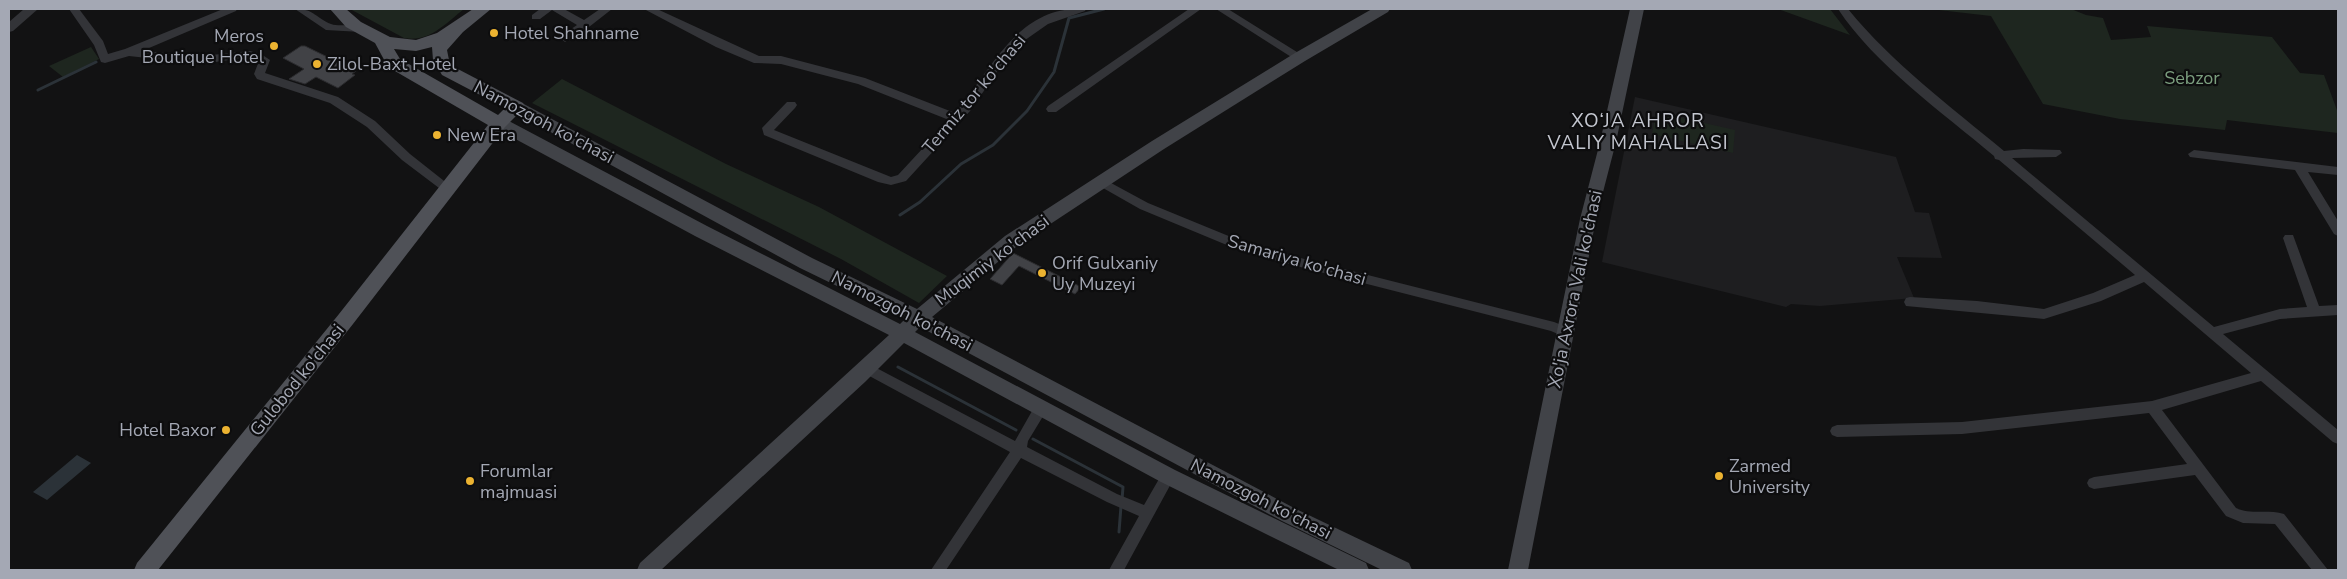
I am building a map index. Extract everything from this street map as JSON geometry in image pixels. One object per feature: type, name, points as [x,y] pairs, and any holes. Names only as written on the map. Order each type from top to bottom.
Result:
[{"type":"main road","points":[[338,9],[348,21],[382,41],[413,47],[433,42],[456,30],[483,9]]},
{"type":"main road","name":"Muqimiy ko'chasi","points":[[647,570],[867,368],[901,333],[1011,241],[1100,181],[1300,57],[1383,9]]},
{"type":"main road","name":"Xo'ja Axrora Vali ko'chasi","points":[[1518,570],[1567,333],[1588,220],[1637,9]]},
{"type":"main road","name":"Namozgoh ko'chasi","points":[[456,30],[439,49],[441,60],[448,71],[806,263],[918,318],[1289,515],[1402,570]]},
{"type":"main road","name":"Namozgoh ko'chasi","points":[[382,41],[394,63],[499,123],[698,229],[901,333],[1168,476],[1359,570]]},
{"type":"main road","name":"Gulobod ko'chasi","points":[[145,570],[340,327],[499,123],[517,107]]},
{"type":"main road","points":[[698,229],[716,215]]},
{"type":"street","points":[[9,28],[32,9]]},
{"type":"street","points":[[74,9],[99,44],[105,60],[129,52],[232,9]]},
{"type":"street","points":[[300,9],[330,28],[361,29]]},
{"type":"street","points":[[536,17],[547,9]]},
{"type":"street","points":[[556,9],[585,24]]},
{"type":"street","points":[[565,38],[607,9]]},
{"type":"street","points":[[649,9],[720,44],[758,60],[781,60],[861,81],[956,118]]},
{"type":"street","name":"Termiz tor ko'chasi","points":[[791,105],[768,128],[768,132],[835,161],[891,181],[902,178],[974,98],[997,63],[1018,38],[1051,16],[1081,9]]},
{"type":"street","points":[[1052,109],[1196,9]]},
{"type":"street","points":[[1221,9],[1300,57]]},
{"type":"street","points":[[1843,9],[1863,34],[1905,76],[2338,438]]},
{"type":"street","points":[[129,52],[152,57],[204,61],[243,54],[259,56],[265,60],[259,74],[261,76],[334,100],[371,124],[406,157],[447,188]]},
{"type":"street","points":[[1999,156],[2023,153],[2056,153]]},
{"type":"street","points":[[2194,154],[2338,171]]},
{"type":"street","points":[[2299,167],[2338,231]]},
{"type":"street","name":"Samariya ko'chasi","points":[[1100,181],[1144,206],[1250,250],[1554,327],[1567,333]]},
{"type":"street","points":[[2289,238],[2305,288],[2315,311]]},
{"type":"street","points":[[1910,302],[1977,306],[2044,314],[2097,298],[2146,276]]},
{"type":"street","points":[[2213,332],[2275,315],[2338,310]]},
{"type":"street","points":[[867,368],[1023,440],[1112,498],[1148,514]]},
{"type":"street","points":[[1837,431],[1962,428],[2152,406],[2264,375]]},
{"type":"street","points":[[2152,406],[2231,512],[2238,518],[2247,519],[2272,516],[2279,519],[2321,570]]},
{"type":"street","points":[[938,570],[1042,408]]},
{"type":"street","points":[[2094,483],[2198,468]]},
{"type":"street","points":[[1116,570],[1168,476]]},
{"type":"shaded area","points":[[1635,97],[1896,157],[1915,212],[1929,213],[1942,258],[1897,257],[1914,298],[1820,306],[1791,304],[1786,307],[1602,262]]},
{"type":"shaded area","points":[[77,455],[91,463],[47,500],[33,492]]},
{"type":"green space","points":[[350,9],[464,9],[437,31],[421,38],[413,39],[404,38]]},
{"type":"green space","points":[[1778,9],[1830,9],[1850,35]]},
{"type":"green space","name":"Sebzor","points":[[1930,9],[2071,9],[2086,15],[2103,18],[2111,40],[2151,37],[2147,26],[2272,37],[2300,73],[2324,75],[2338,113],[2338,133],[2227,120],[2225,130],[2120,119],[2043,104],[1991,16]]},
{"type":"green space","points":[[91,47],[99,59],[63,77],[49,66]]},
{"type":"green space","points":[[562,79],[726,164],[819,207],[947,276],[919,303],[841,259],[532,103]]},
{"type":"green space","points":[[1656,112],[1735,130],[1733,153],[1652,134]]},
{"type":"building","name":"Zilol-Baxt Hotel","points":[[301,46],[305,46],[356,71],[352,74],[355,75],[338,88],[316,77],[305,84],[289,79],[304,69],[283,58]]},
{"type":"building","name":"Orif Gulxaniy Uy Muzeyi","points":[[1013,253],[1081,287],[1075,294],[1019,266],[1002,285],[990,279]]},
{"type":"waterway","points":[[900,215],[920,202],[961,164],[993,145],[1027,111],[1054,72],[1069,18],[1104,9]]},
{"type":"waterway","points":[[38,90],[96,62]]},
{"type":"waterway","points":[[898,367],[1016,430]]},
{"type":"waterway","points":[[1033,439],[1123,487],[1122,500]]},
{"type":"waterway","points":[[1119,532],[1121,506]]},
{"type":"place","name":"Hotel Shahname","points":[[494,33]]},
{"type":"place","name":"Meros Boutique Hotel","points":[[274,46]]},
{"type":"place","name":"Zilol-Baxt Hotel","points":[[317,64]]},
{"type":"place","name":"New Era","points":[[437,135]]},
{"type":"place","name":"Orif Gulxaniy Uy Muzeyi","points":[[1042,273]]},
{"type":"place","name":"Hotel Baxor","points":[[226,430]]},
{"type":"place","name":"Zarmed University","points":[[1719,476]]},
{"type":"place","name":"Forumlar majmuasi","points":[[470,481]]},
{"type":"district","name":"XO‘JA AHROR VALIY MAHALLASI","points":[[1638,132]]}]
